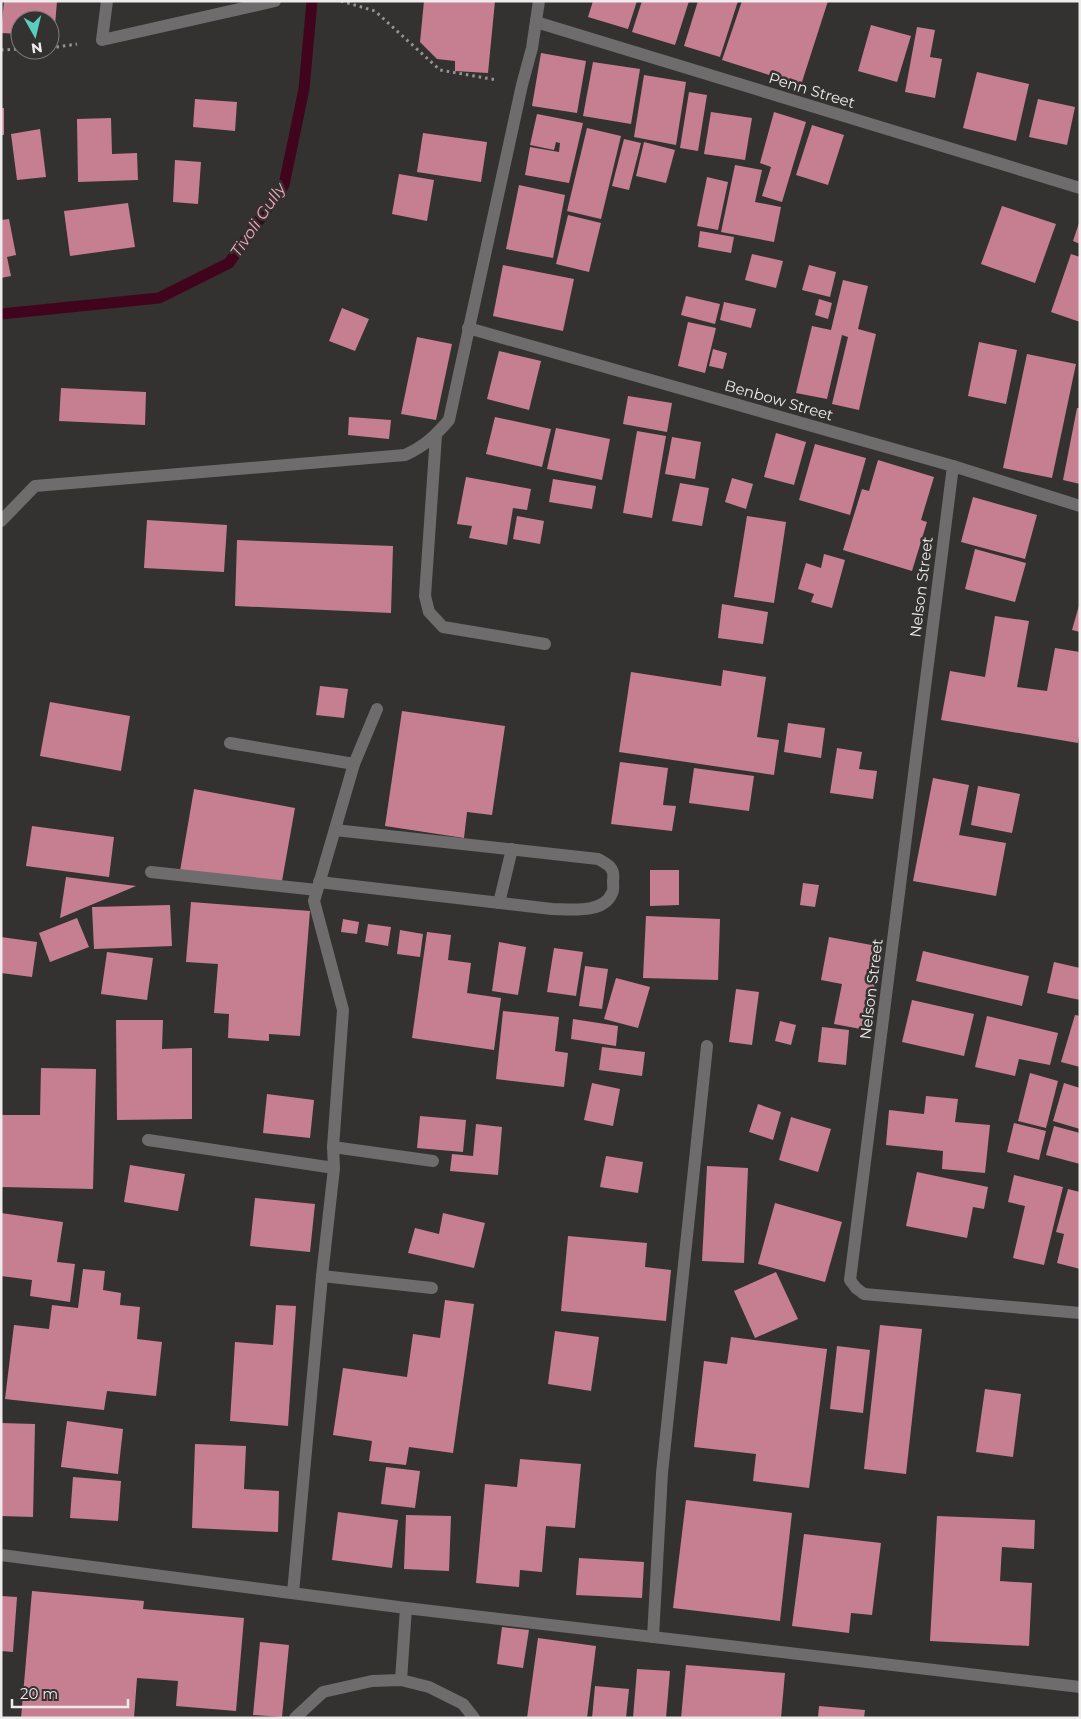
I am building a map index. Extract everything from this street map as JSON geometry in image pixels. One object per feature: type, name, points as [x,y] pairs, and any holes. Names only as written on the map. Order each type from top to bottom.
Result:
[{"type":"street","points":[[107,1],[102,40],[275,1]]},
{"type":"street","points":[[1,521],[34,486],[405,455],[422,448],[436,435],[449,420],[522,85],[532,48],[539,1]]},
{"type":"street","name":"Penn Street","points":[[536,22],[1080,188]]},
{"type":"street","name":"Benbow Street","points":[[468,328],[953,466],[1080,506]]},
{"type":"street","points":[[436,435],[425,596],[429,612],[443,627],[546,644]]},
{"type":"street","name":"Nelson Street","points":[[953,466],[850,1280],[864,1294],[1080,1313]]},
{"type":"street","points":[[293,1593],[322,1276],[334,1168],[333,1147],[343,1010],[314,901],[354,764],[377,709]]},
{"type":"street","points":[[230,743],[354,764]]},
{"type":"street","points":[[151,872],[552,909],[580,910],[597,907],[605,902],[612,893],[614,874],[610,866],[598,859],[335,830]]},
{"type":"street","points":[[499,903],[512,849]]},
{"type":"street","points":[[653,1637],[662,1473],[708,1046]]},
{"type":"street","points":[[148,1140],[334,1168]]},
{"type":"street","points":[[333,1147],[433,1161]]},
{"type":"street","points":[[322,1276],[432,1288]]},
{"type":"street","points":[[1,1555],[406,1608],[1080,1688]]},
{"type":"street","points":[[402,1680],[406,1608]]},
{"type":"street","points":[[295,1718],[323,1692],[372,1681],[402,1680],[429,1687],[463,1704],[474,1718]]},
{"type":"path","points":[[341,1],[375,11],[440,70],[522,85]]},
{"type":"building","points":[[4,1],[57,1],[56,10],[10,10],[10,33],[1,33]]},
{"type":"building","points":[[424,1],[495,1],[488,73],[455,71],[455,61],[437,59],[420,42]]},
{"type":"building","points":[[593,1],[637,1],[628,29],[588,17]]},
{"type":"building","points":[[642,1],[689,1],[675,45],[632,32]]},
{"type":"building","points":[[698,1],[738,1],[720,57],[684,46]]},
{"type":"building","points":[[742,1],[828,1],[801,85],[722,60]]},
{"type":"building","points":[[871,25],[911,36],[897,82],[858,71]]},
{"type":"building","points":[[917,27],[935,30],[930,57],[942,59],[935,98],[905,92]]},
{"type":"building","points":[[541,53],[586,61],[577,113],[532,106]]},
{"type":"building","points":[[593,62],[640,69],[631,124],[583,116]]},
{"type":"building","points":[[977,72],[1029,84],[1016,141],[963,128]]},
{"type":"building","points":[[644,75],[686,82],[676,145],[634,137]]},
{"type":"building","points":[[689,92],[707,95],[698,151],[680,148]]},
{"type":"building","points":[[195,99],[237,102],[235,131],[193,127]]},
{"type":"building","points":[[1038,99],[1075,107],[1067,145],[1029,137]]},
{"type":"building","points":[[1,108],[4,108],[4,135],[1,135]]},
{"type":"building","points":[[711,112],[752,118],[745,160],[704,154]]},
{"type":"building","points":[[774,112],[806,122],[782,202],[762,196],[771,167],[760,163]]},
{"type":"building","points":[[537,114],[583,123],[569,183],[525,175],[530,147],[559,152],[560,143],[556,142],[554,150],[530,145]]},
{"type":"building","points":[[111,118],[112,154],[137,153],[138,180],[78,182],[77,119]]},
{"type":"building","points":[[812,125],[844,135],[828,185],[796,175]]},
{"type":"building","points":[[587,128],[621,136],[601,219],[567,211]]},
{"type":"building","points":[[40,129],[46,177],[17,180],[11,134]]},
{"type":"building","points":[[423,133],[487,142],[481,182],[417,172]]},
{"type":"building","points":[[624,139],[641,143],[629,190],[612,186]]},
{"type":"building","points":[[644,142],[675,150],[666,183],[636,176]]},
{"type":"building","points":[[175,160],[201,162],[198,204],[173,202]]},
{"type":"building","points":[[735,165],[762,170],[755,202],[781,207],[774,242],[721,232]]},
{"type":"building","points":[[399,174],[434,180],[427,221],[392,214]]},
{"type":"building","points":[[707,177],[728,182],[718,230],[697,226]]},
{"type":"building","points":[[519,185],[565,195],[553,258],[506,249]]},
{"type":"building","points":[[128,203],[135,247],[70,256],[64,211]]},
{"type":"building","points":[[1002,206],[1056,224],[1035,283],[981,264]]},
{"type":"building","points":[[568,215],[601,223],[589,272],[556,264]]},
{"type":"building","points":[[9,219],[16,255],[7,257],[11,276],[1,278],[1,220]]},
{"type":"building","points":[[1080,223],[1080,244],[1073,241]]},
{"type":"building","points":[[700,231],[734,237],[731,253],[698,247]]},
{"type":"building","points":[[752,254],[783,261],[776,288],[745,280]]},
{"type":"building","points":[[1071,254],[1080,257],[1080,322],[1051,312]]},
{"type":"building","points":[[503,265],[574,279],[563,331],[493,316]]},
{"type":"building","points":[[809,265],[836,272],[830,297],[802,290]]},
{"type":"building","points":[[843,280],[868,286],[858,329],[876,334],[859,410],[832,404],[848,337],[842,335],[827,399],[796,393],[812,326],[831,330]]},
{"type":"building","points":[[686,296],[720,304],[715,324],[681,315]]},
{"type":"building","points":[[819,299],[832,303],[828,319],[815,315]]},
{"type":"building","points":[[724,302],[756,309],[751,328],[720,320]]},
{"type":"building","points":[[342,308],[369,319],[355,351],[329,341]]},
{"type":"building","points":[[688,322],[716,328],[705,373],[678,366]]},
{"type":"building","points":[[417,337],[452,344],[436,420],[401,414]]},
{"type":"building","points":[[979,342],[1017,350],[1006,404],[968,396]]},
{"type":"building","points":[[713,349],[727,353],[723,369],[709,366]]},
{"type":"building","points":[[499,351],[541,361],[529,410],[487,399]]},
{"type":"building","points":[[1027,354],[1076,364],[1052,478],[1003,468]]},
{"type":"building","points":[[61,388],[146,392],[145,425],[59,421]]},
{"type":"building","points":[[628,396],[672,403],[667,432],[623,424]]},
{"type":"building","points":[[1077,408],[1080,408],[1080,484],[1063,480]]},
{"type":"building","points":[[349,417],[391,420],[389,439],[348,435]]},
{"type":"building","points":[[495,417],[551,429],[542,467],[486,454]]},
{"type":"building","points":[[556,428],[610,439],[602,480],[547,469]]},
{"type":"building","points":[[637,431],[666,436],[652,518],[623,513]]},
{"type":"building","points":[[776,433],[806,442],[794,485],[764,477]]},
{"type":"building","points":[[672,437],[701,442],[695,479],[665,474]]},
{"type":"building","points":[[815,444],[866,458],[850,515],[799,500]]},
{"type":"building","points":[[878,460],[934,477],[921,520],[927,522],[912,571],[843,550],[862,489],[869,491]]},
{"type":"building","points":[[466,477],[531,489],[527,510],[513,508],[507,545],[469,538],[472,526],[457,524]]},
{"type":"building","points":[[732,478],[753,484],[746,509],[725,502]]},
{"type":"building","points":[[553,479],[596,486],[592,509],[549,502]]},
{"type":"building","points":[[680,483],[709,488],[702,526],[672,521]]},
{"type":"building","points":[[973,497],[1037,515],[1025,559],[961,542]]},
{"type":"building","points":[[517,516],[544,521],[540,544],[513,539]]},
{"type":"building","points":[[747,516],[786,522],[774,603],[734,597]]},
{"type":"building","points":[[147,520],[227,525],[224,572],[144,568]]},
{"type":"building","points":[[237,540],[393,546],[391,613],[235,606]]},
{"type":"building","points":[[975,549],[1026,563],[1015,602],[965,589]]},
{"type":"building","points":[[824,554],[845,560],[832,608],[811,602],[814,594],[798,589],[806,563],[821,568]]},
{"type":"building","points":[[1080,602],[1080,632],[1072,630]]},
{"type":"building","points":[[722,604],[768,612],[763,644],[718,638]]},
{"type":"building","points":[[995,616],[1029,621],[1017,687],[1047,691],[1055,648],[1080,652],[1080,730],[1078,743],[941,720],[950,671],[985,677]]},
{"type":"building","points":[[723,670],[766,677],[757,737],[779,740],[774,775],[619,752],[631,672],[721,686]]},
{"type":"building","points":[[320,686],[348,689],[344,718],[316,715]]},
{"type":"building","points":[[50,702],[130,716],[121,771],[40,756]]},
{"type":"building","points":[[402,711],[505,726],[492,815],[467,812],[464,838],[385,826]]},
{"type":"building","points":[[788,723],[825,728],[821,758],[784,752]]},
{"type":"building","points":[[837,748],[862,752],[859,769],[877,771],[873,799],[830,793]]},
{"type":"building","points":[[620,762],[668,768],[663,805],[676,806],[672,831],[611,824]]},
{"type":"building","points":[[694,768],[754,776],[749,811],[689,803]]},
{"type":"building","points":[[933,778],[969,785],[959,835],[1006,843],[996,896],[913,881]]},
{"type":"building","points":[[978,786],[1020,794],[1012,833],[971,825]]},
{"type":"building","points":[[194,789],[295,808],[282,881],[180,871]]},
{"type":"building","points":[[32,826],[114,837],[109,877],[26,866]]},
{"type":"building","points":[[650,870],[679,870],[679,905],[650,906]]},
{"type":"building","points":[[66,877],[136,886],[60,918]]},
{"type":"building","points":[[803,883],[819,885],[815,907],[800,905]]},
{"type":"building","points":[[191,902],[310,911],[300,1036],[269,1034],[269,1041],[228,1038],[229,1014],[214,1013],[218,964],[186,962]]},
{"type":"building","points":[[170,905],[172,946],[94,949],[92,907]]},
{"type":"building","points":[[646,916],[720,919],[718,980],[643,978]]},
{"type":"building","points":[[77,918],[89,947],[50,962],[39,933]]},
{"type":"building","points":[[343,919],[359,922],[357,934],[341,932]]},
{"type":"building","points":[[368,924],[391,927],[388,946],[365,942]]},
{"type":"building","points":[[400,930],[423,934],[420,957],[397,954]]},
{"type":"building","points":[[427,932],[451,935],[448,960],[471,963],[467,993],[501,998],[494,1050],[412,1038]]},
{"type":"building","points":[[1,937],[37,942],[32,977],[1,973]]},
{"type":"building","points":[[829,937],[882,947],[866,1030],[834,1024],[842,984],[821,980]]},
{"type":"building","points":[[499,942],[526,947],[518,995],[492,991]]},
{"type":"building","points":[[554,948],[583,952],[576,996],[547,992]]},
{"type":"building","points":[[923,951],[1029,976],[1022,1006],[916,981]]},
{"type":"building","points":[[107,952],[153,958],[147,1000],[101,994]]},
{"type":"building","points":[[1054,962],[1080,968],[1080,1000],[1047,993]]},
{"type":"building","points":[[585,966],[608,969],[602,1009],[579,1006]]},
{"type":"building","points":[[616,978],[650,987],[638,1028],[604,1019]]},
{"type":"building","points":[[736,989],[759,992],[752,1045],[729,1042]]},
{"type":"building","points":[[912,1000],[974,1014],[964,1056],[902,1042]]},
{"type":"building","points":[[503,1011],[559,1017],[555,1051],[568,1053],[564,1087],[496,1079]]},
{"type":"building","points":[[1075,1015],[1080,1016],[1080,1067],[1061,1062]]},
{"type":"building","points":[[987,1016],[1058,1033],[1050,1065],[1019,1059],[1015,1076],[975,1067]]},
{"type":"building","points":[[573,1019],[618,1026],[616,1046],[571,1039]]},
{"type":"building","points":[[116,1020],[163,1020],[162,1049],[192,1048],[192,1119],[117,1120]]},
{"type":"building","points":[[780,1021],[796,1025],[791,1045],[775,1041]]},
{"type":"building","points":[[822,1027],[849,1030],[846,1065],[818,1062]]},
{"type":"building","points":[[602,1047],[645,1052],[642,1076],[599,1070]]},
{"type":"building","points":[[41,1068],[96,1069],[93,1189],[1,1187],[1,1115],[40,1115]]},
{"type":"building","points":[[1030,1073],[1058,1081],[1046,1128],[1018,1121]]},
{"type":"building","points":[[592,1083],[620,1089],[613,1126],[584,1120]]},
{"type":"building","points":[[1064,1083],[1080,1088],[1080,1129],[1053,1121]]},
{"type":"building","points":[[267,1094],[314,1100],[310,1138],[263,1133]]},
{"type":"building","points":[[926,1096],[958,1099],[955,1122],[990,1125],[985,1173],[942,1169],[943,1151],[886,1145],[889,1110],[924,1114]]},
{"type":"building","points":[[758,1104],[781,1112],[773,1140],[749,1132]]},
{"type":"building","points":[[420,1116],[466,1120],[463,1152],[417,1148]]},
{"type":"building","points":[[791,1117],[831,1129],[818,1172],[779,1160]]},
{"type":"building","points":[[1014,1123],[1046,1131],[1039,1160],[1007,1152]]},
{"type":"building","points":[[476,1124],[502,1127],[498,1175],[450,1171],[452,1154],[473,1156]]},
{"type":"building","points":[[1054,1126],[1080,1133],[1080,1164],[1046,1155]]},
{"type":"building","points":[[606,1156],[643,1162],[638,1193],[600,1187]]},
{"type":"building","points":[[130,1165],[185,1174],[178,1211],[124,1202]]},
{"type":"building","points":[[707,1166],[748,1168],[744,1263],[702,1261]]},
{"type":"building","points":[[917,1172],[988,1187],[984,1209],[973,1207],[967,1238],[906,1226]]},
{"type":"building","points":[[1014,1175],[1063,1187],[1044,1265],[1013,1258],[1025,1206],[1008,1202]]},
{"type":"building","points":[[1068,1189],[1080,1192],[1080,1269],[1057,1263],[1064,1234],[1056,1232]]},
{"type":"building","points":[[255,1198],[315,1204],[310,1252],[250,1246]]},
{"type":"building","points":[[775,1203],[842,1222],[825,1282],[758,1264]]},
{"type":"building","points":[[1,1213],[63,1222],[57,1262],[75,1264],[70,1302],[30,1296],[32,1280],[1,1276]]},
{"type":"building","points":[[443,1213],[485,1223],[474,1268],[408,1253],[415,1228],[439,1234]]},
{"type":"building","points":[[568,1236],[647,1243],[645,1267],[671,1270],[666,1321],[561,1311]]},
{"type":"building","points":[[83,1269],[105,1271],[103,1290],[121,1293],[120,1305],[140,1307],[137,1339],[162,1342],[156,1396],[107,1391],[104,1410],[5,1399],[14,1325],[49,1329],[52,1305],[78,1308]]},
{"type":"building","points":[[776,1272],[798,1319],[755,1338],[734,1291]]},
{"type":"building","points":[[445,1300],[474,1304],[453,1453],[409,1447],[406,1465],[369,1461],[372,1441],[333,1435],[343,1368],[407,1377],[413,1334],[440,1338]]},
{"type":"building","points":[[276,1305],[296,1306],[288,1426],[230,1421],[235,1342],[273,1345]]},
{"type":"building","points":[[880,1325],[922,1329],[906,1474],[864,1469]]},
{"type":"building","points":[[555,1331],[599,1337],[591,1391],[548,1384]]},
{"type":"building","points":[[731,1337],[827,1349],[809,1488],[753,1481],[756,1454],[694,1447],[704,1361],[727,1364]]},
{"type":"building","points":[[837,1346],[870,1350],[863,1413],[830,1409]]},
{"type":"building","points":[[985,1389],[1021,1394],[1013,1457],[976,1452]]},
{"type":"building","points":[[67,1421],[123,1429],[118,1474],[61,1467]]},
{"type":"building","points":[[1,1423],[35,1424],[33,1517],[1,1516]]},
{"type":"building","points":[[195,1444],[246,1446],[244,1489],[279,1491],[278,1532],[192,1528]]},
{"type":"building","points":[[520,1459],[581,1464],[575,1528],[546,1526],[542,1572],[520,1570],[519,1587],[476,1583],[485,1484],[517,1487]]},
{"type":"building","points":[[386,1467],[420,1471],[415,1508],[381,1504]]},
{"type":"building","points":[[73,1477],[121,1481],[118,1521],[70,1518]]},
{"type":"building","points":[[686,1500],[792,1513],[780,1621],[673,1608]]},
{"type":"building","points":[[338,1512],[398,1520],[392,1568],[332,1560]]},
{"type":"building","points":[[406,1515],[451,1516],[449,1571],[404,1569]]},
{"type":"building","points":[[937,1516],[1035,1520],[1034,1549],[1002,1547],[1000,1581],[1032,1583],[1029,1646],[930,1641]]},
{"type":"building","points":[[804,1534],[881,1543],[872,1615],[851,1613],[849,1633],[792,1626]]},
{"type":"building","points":[[579,1558],[644,1562],[642,1598],[576,1595]]},
{"type":"building","points":[[32,1591],[144,1601],[143,1609],[244,1618],[236,1711],[176,1706],[178,1681],[137,1678],[134,1718],[21,1718]]},
{"type":"building","points":[[1,1596],[17,1597],[13,1652],[1,1651]]},
{"type":"building","points":[[502,1627],[529,1630],[523,1668],[497,1664]]},
{"type":"building","points":[[538,1638],[596,1646],[587,1718],[527,1718]]},
{"type":"building","points":[[260,1642],[289,1645],[282,1717],[253,1715]]},
{"type":"building","points":[[686,1665],[785,1673],[781,1718],[681,1718]]},
{"type":"building","points":[[637,1669],[670,1671],[666,1718],[633,1718]]},
{"type":"building","points":[[595,1686],[629,1689],[626,1718],[592,1718]]},
{"type":"building","points":[[819,1706],[865,1710],[864,1718],[818,1718]]},
{"type":"waterway","name":"Tivoli Gully","points":[[1,314],[159,298],[229,263],[284,185],[304,89],[312,1]]}]
